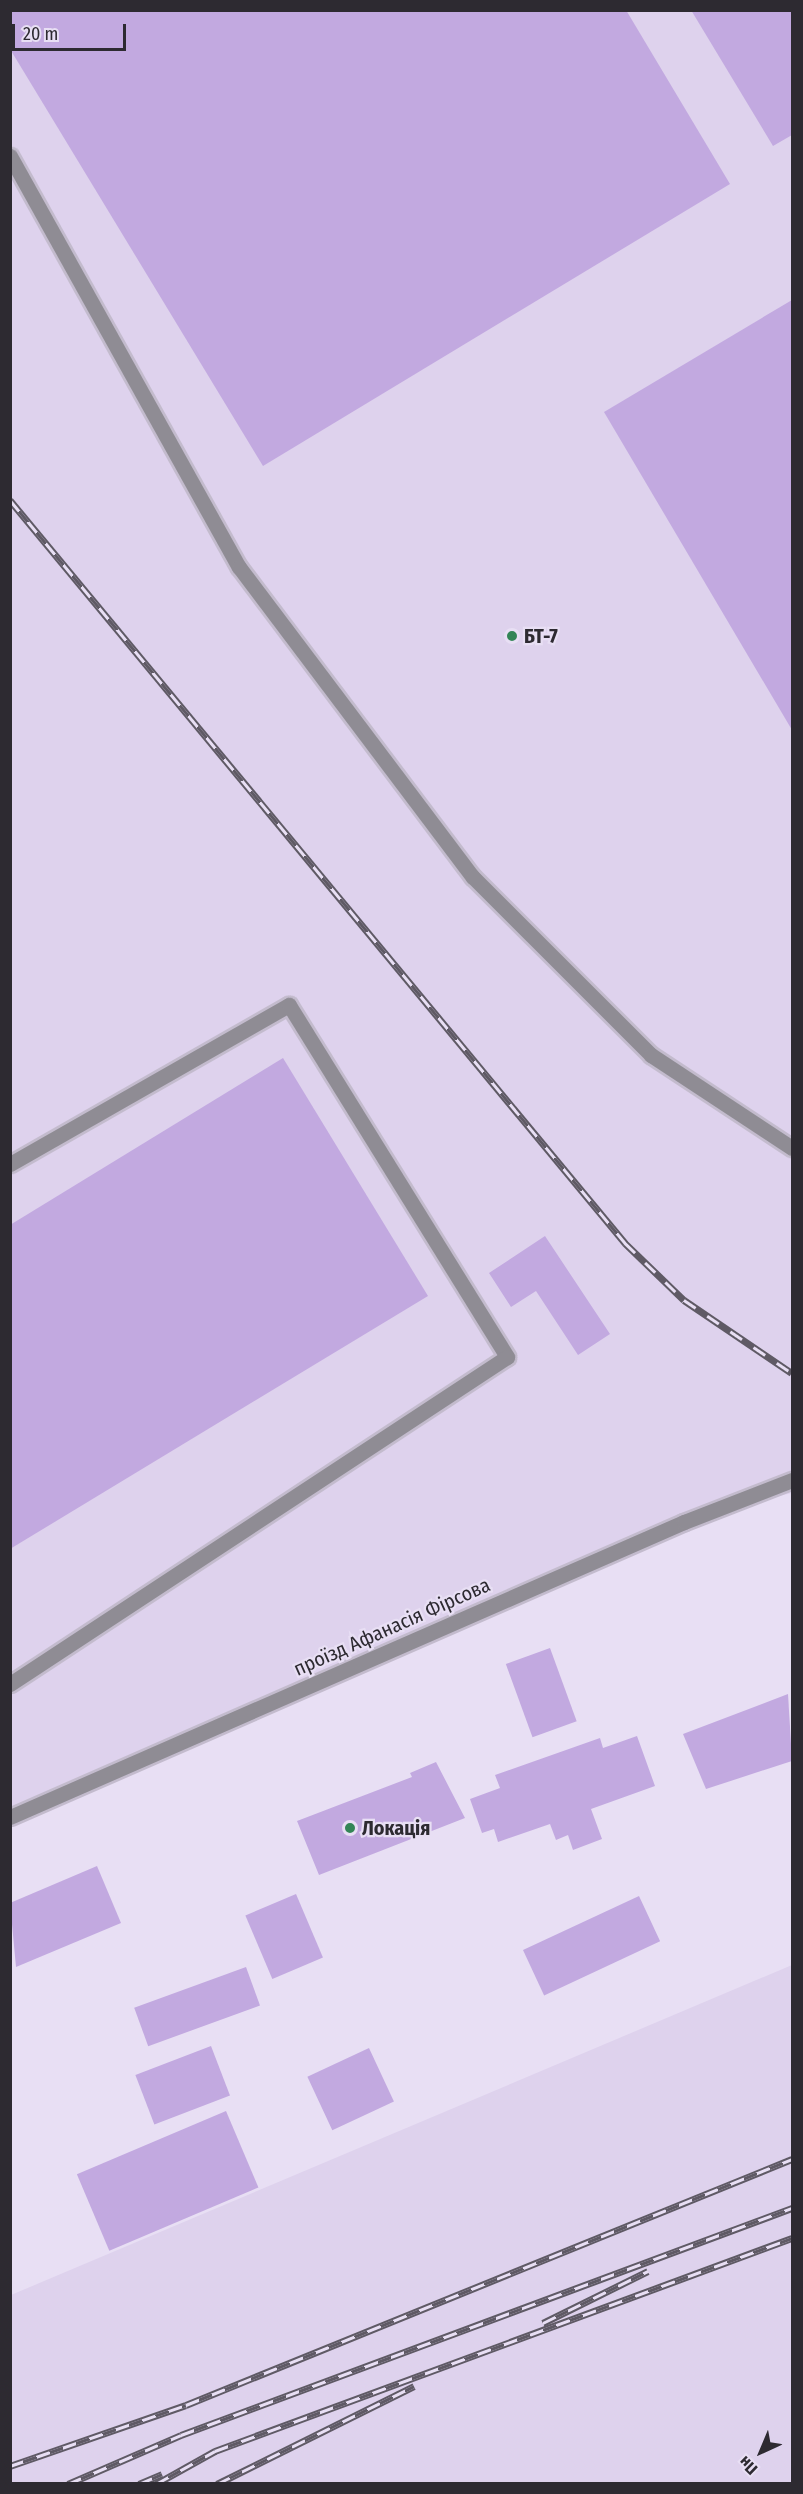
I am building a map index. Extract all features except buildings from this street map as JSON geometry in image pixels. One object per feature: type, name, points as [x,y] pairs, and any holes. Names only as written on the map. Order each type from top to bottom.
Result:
[{"type":"street","points":[[10,156],[239,567],[473,877],[651,1055],[792,1148]]},
{"type":"street","points":[[10,1164],[289,1005],[507,1357],[10,1684]]},
{"type":"street","name":"проїзд Афанасія Фірсова","points":[[10,1817],[694,1518],[792,1480]]},
{"type":"shaded area","points":[[11,11],[792,11],[792,1493],[706,1513],[11,1813]]},
{"type":"shaded area","points":[[792,1965],[792,2483],[11,2483],[11,2295]]},
{"type":"railway","points":[[10,500],[625,1243],[684,1300],[792,1373]]},
{"type":"railway","points":[[10,2466],[186,2405],[792,2159]]},
{"type":"railway","points":[[68,2484],[181,2435],[792,2208]]},
{"type":"railway","points":[[156,2484],[215,2451],[792,2238]]},
{"type":"railway","points":[[543,2323],[648,2271]]},
{"type":"railway","points":[[217,2484],[414,2386]]},
{"type":"railway","points":[[139,2484],[162,2474]]},
{"type":"place","name":"БТ-7","points":[[512,636]]},
{"type":"place","name":"Локація","points":[[350,1828]]}]
